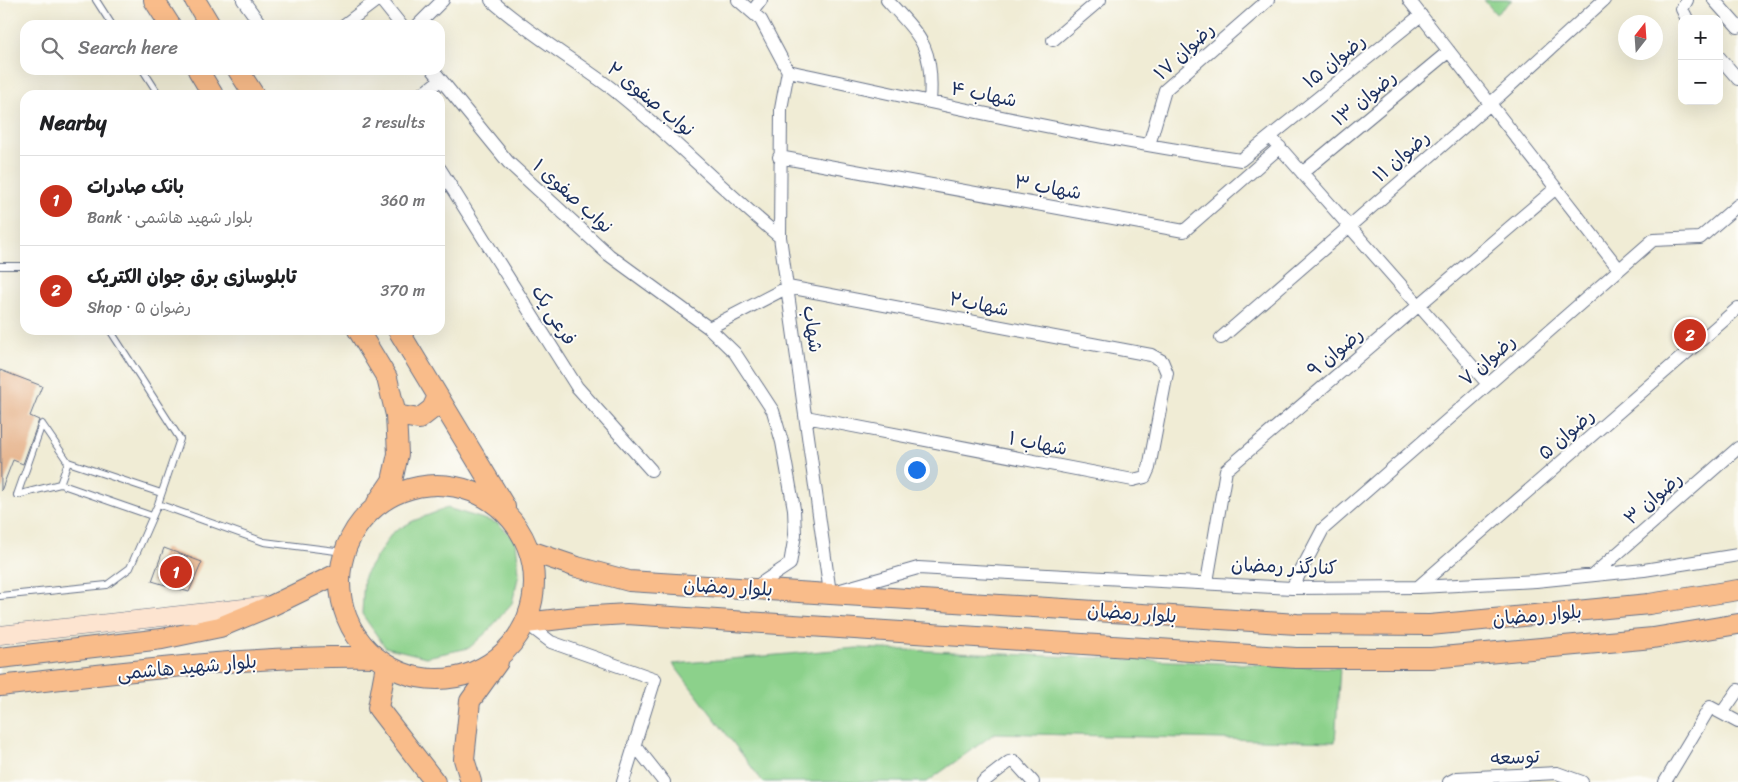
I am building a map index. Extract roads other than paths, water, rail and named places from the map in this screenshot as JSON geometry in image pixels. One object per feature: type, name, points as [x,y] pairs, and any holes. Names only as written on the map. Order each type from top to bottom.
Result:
[{"type":"main road","points":[[154,0],[167,20]]},
{"type":"main road","points":[[195,0],[207,20]]},
{"type":"main road","points":[[201,75],[210,90]]},
{"type":"main road","points":[[241,75],[251,90]]},
{"type":"main road","points":[[361,335],[387,378],[396,415],[398,454],[392,481],[360,522],[344,552],[339,573],[342,604],[354,633],[380,661],[414,677],[446,679],[476,672],[502,656]]},
{"type":"main road","points":[[401,335],[530,550],[535,587],[526,623],[470,701],[464,759],[472,782]]},
{"type":"main road","points":[[396,415],[419,419],[432,409],[438,396]]},
{"type":"main road","points":[[374,506],[408,488],[446,485],[483,496],[512,520]]},
{"type":"main road","name":"بلوار رمضان","points":[[530,550],[577,567],[629,581],[1297,624],[1430,625],[1649,604],[1738,590]]},
{"type":"main road","name":"بلوار شهید هاشمی","points":[[0,658],[162,639],[220,627],[273,605],[339,573]]},
{"type":"main road","points":[[1019,638],[1021,605]]},
{"type":"main road","name":"بلوار رمضان","points":[[526,623],[627,614],[1019,638],[1296,658],[1431,658],[1653,638],[1738,624]]},
{"type":"main road","name":"بلوار شهید هاشمی","points":[[0,686],[174,666],[306,657],[380,661]]},
{"type":"main road","points":[[380,661],[378,708],[435,782]]},
{"type":"street","points":[[243,0],[257,20]]},
{"type":"street","points":[[351,20],[377,0]]},
{"type":"street","points":[[381,0],[397,20]]},
{"type":"street","points":[[423,20],[443,0]]},
{"type":"street","name":"نواب صفوی ۲","points":[[490,0],[611,89],[686,152],[746,210],[780,237]]},
{"type":"street","points":[[738,0],[761,20],[788,71]]},
{"type":"street","points":[[752,12],[761,0]]},
{"type":"street","points":[[887,0],[920,36],[930,58],[932,78],[930,102]]},
{"type":"street","points":[[1054,40],[1100,0]]},
{"type":"street","name":"رضوان ۱۷","points":[[1149,145],[1165,90],[1268,0]]},
{"type":"street","points":[[1409,0],[1619,269]]},
{"type":"street","name":"رضوان ۱۱","points":[[1221,338],[1490,104],[1604,0]]},
{"type":"street","points":[[1685,15],[1682,8],[1688,0]]},
{"type":"street","points":[[1714,0],[1738,27]]},
{"type":"street","name":"رضوان ۱۵","points":[[1174,150],[1241,160],[1421,15]]},
{"type":"street","name":"رضوان ۱۳","points":[[1302,173],[1449,52]]},
{"type":"street","points":[[1722,60],[1738,79]]},
{"type":"street","name":"شهاب","points":[[788,71],[781,109],[779,158],[780,237],[830,593]]},
{"type":"street","name":"شهاب ۴","points":[[788,71],[930,102],[1174,150]]},
{"type":"street","points":[[425,90],[436,75]]},
{"type":"street","name":"نواب صفوی ۱","points":[[436,75],[508,162],[540,192],[609,255],[709,328],[736,353],[772,411],[782,442],[790,481],[795,535],[790,564],[754,588]]},
{"type":"street","points":[[1270,137],[1488,384]]},
{"type":"street","name":"شهاب ۳","points":[[779,158],[1184,231],[1280,147]]},
{"type":"street","name":"فرعی یک","points":[[445,177],[577,387],[651,470]]},
{"type":"street","name":"رضوان ۹","points":[[1207,582],[1226,470],[1556,188]]},
{"type":"street","name":"رضوان ۷","points":[[1292,588],[1323,529],[1619,269],[1653,240],[1700,238],[1738,205]]},
{"type":"street","points":[[709,328],[788,287]]},
{"type":"street","name":"شهاب۲","points":[[788,287],[1151,355],[1162,361]]},
{"type":"street","name":"رضوان ۵","points":[[1418,588],[1738,308]]},
{"type":"street","name":"شهاب ۱","points":[[806,418],[1132,480],[1145,477],[1149,468],[1167,373],[1162,361]]},
{"type":"street","name":"رضوان ۳","points":[[1592,575],[1738,448]]},
{"type":"street","name":"کنارگذر رمضان","points":[[830,593],[918,568],[1292,588],[1418,588],[1536,582],[1738,555]]},
{"type":"street","points":[[0,635],[273,605]]},
{"type":"street","points":[[526,623],[551,642],[655,679],[623,782]]},
{"type":"street","points":[[1722,713],[1738,690]]},
{"type":"street","points":[[1665,782],[1710,707],[1738,722]]},
{"type":"street","points":[[634,744],[664,782]]},
{"type":"street","points":[[983,782],[1009,762],[1014,761],[1027,780]]},
{"type":"street","name":"توسعه","points":[[1449,782],[1457,778],[1556,773],[1582,782]]},
{"type":"lane","points":[[96,0],[109,20]]},
{"type":"lane","points":[[145,75],[156,90]]},
{"type":"lane","points":[[0,266],[20,266]]},
{"type":"lane","points":[[0,596],[107,585],[130,568],[158,504],[180,439],[113,335]]},
{"type":"lane","points":[[152,516],[60,484],[17,495],[42,424],[68,462],[161,493]]},
{"type":"lane","points":[[60,484],[68,462]]},
{"type":"lane","points":[[158,504],[264,542],[344,552]]},
{"type":"place","name":"تابلوسازی برق جوان الکتریک","points":[[1690,335]]},
{"type":"place","name":"بانک صادرات","points":[[176,572]]}]
